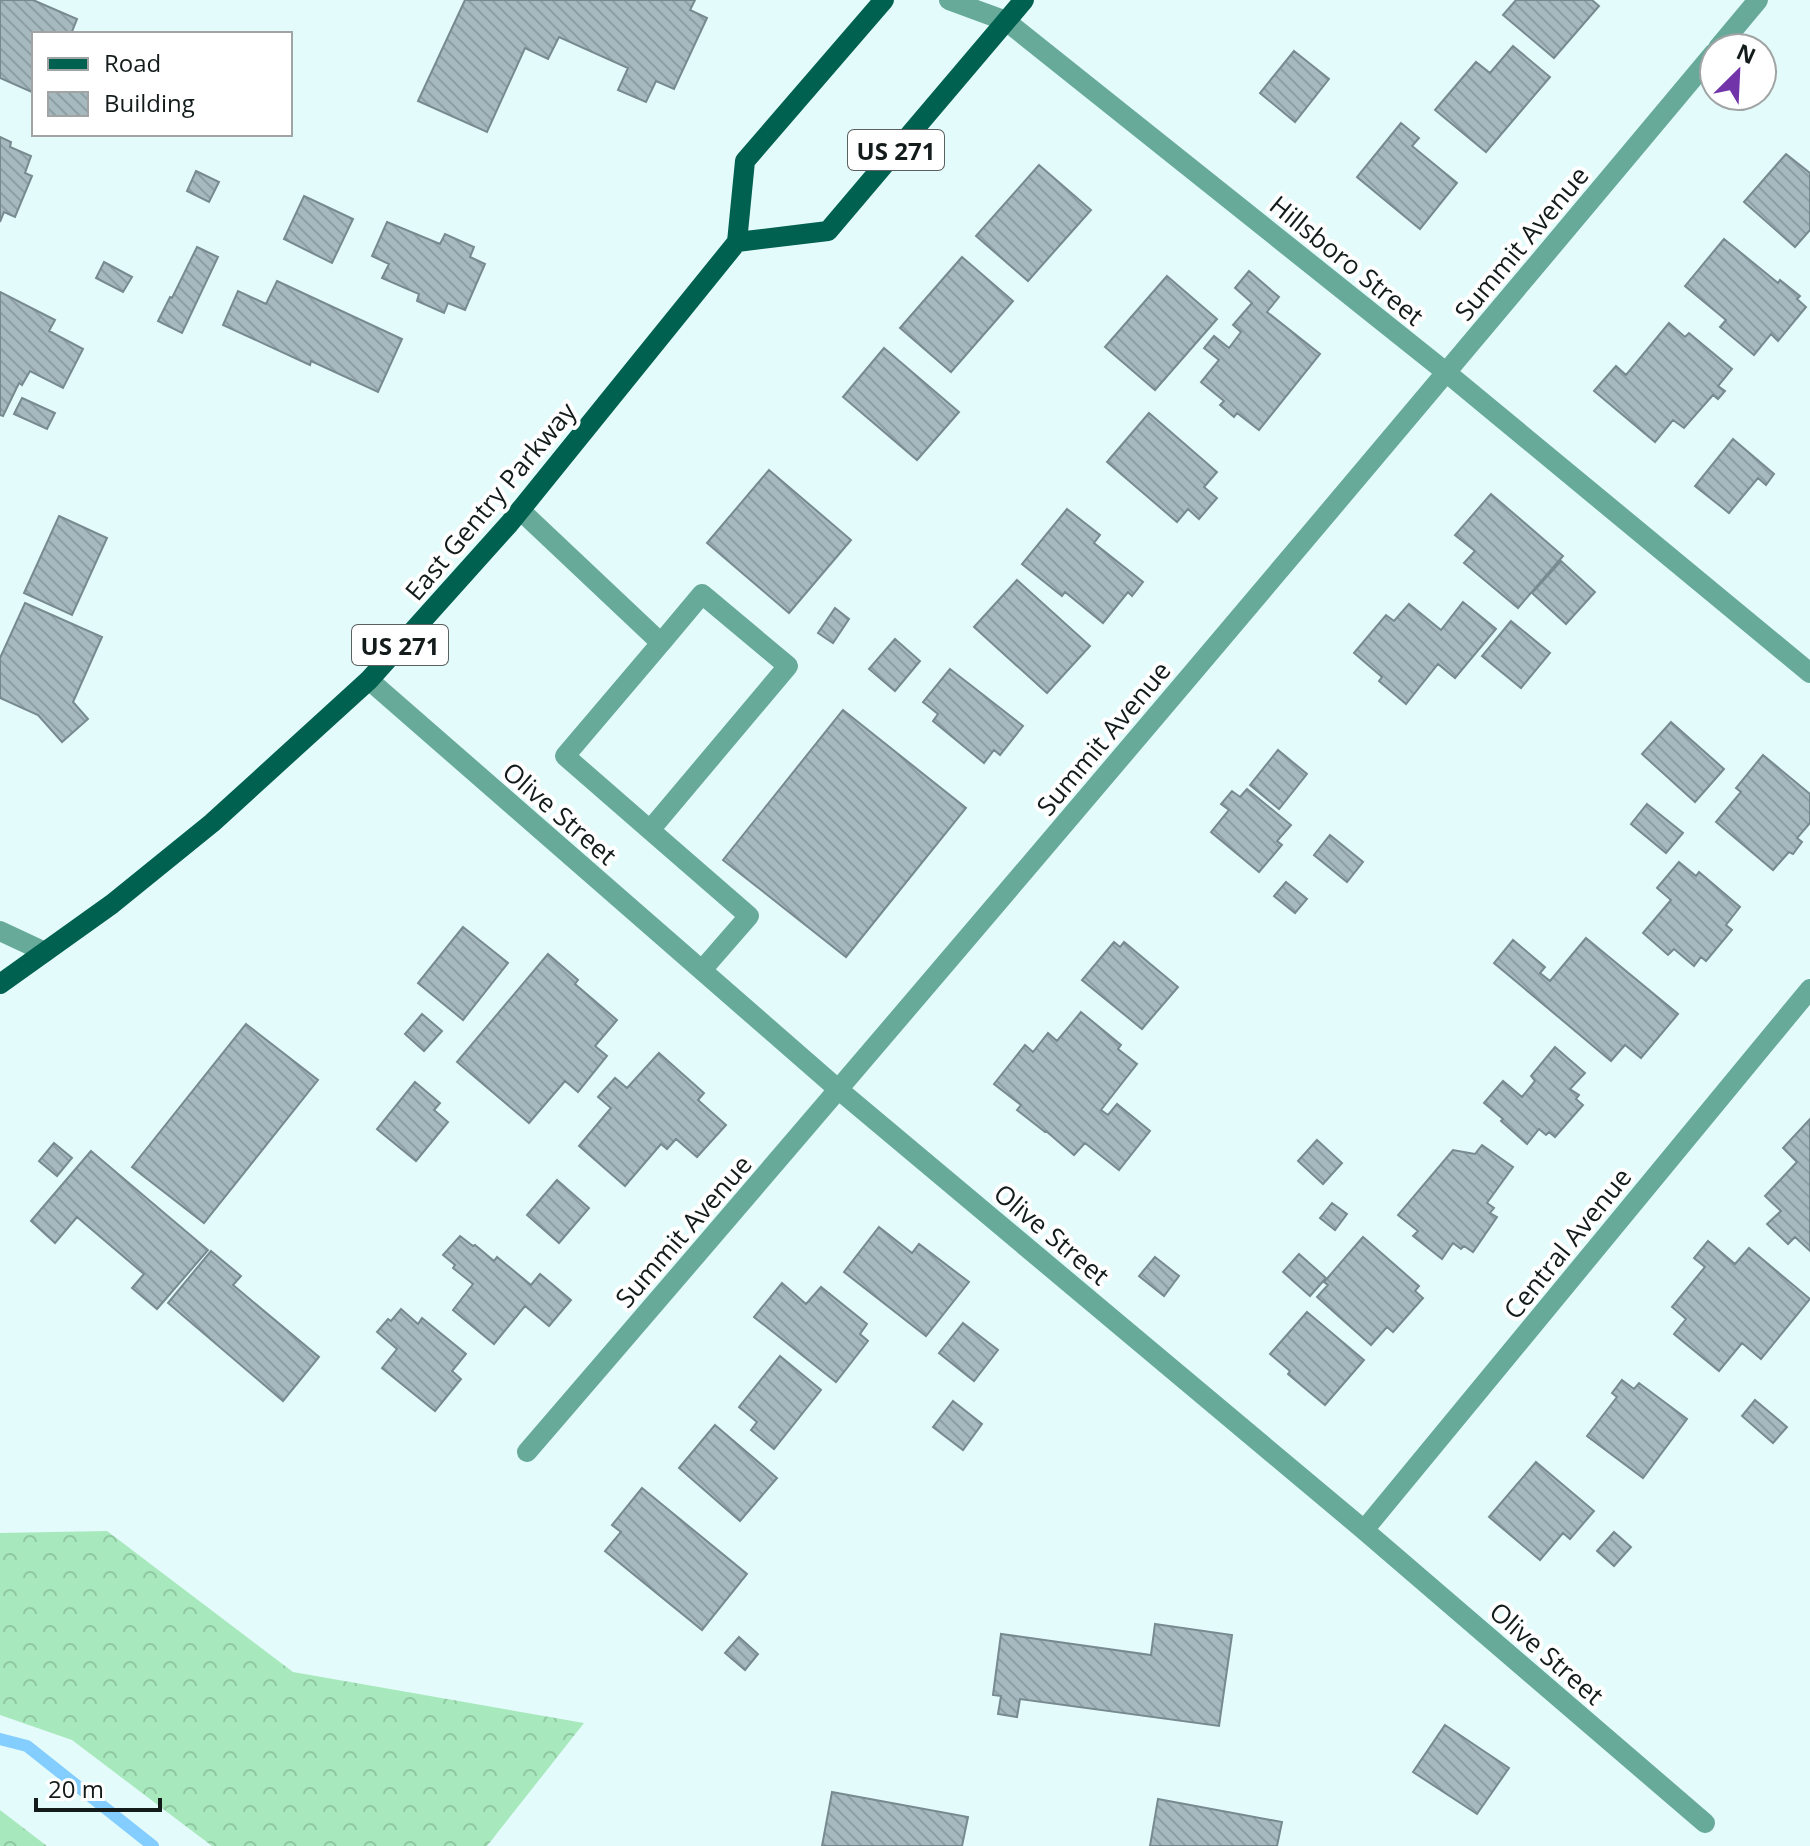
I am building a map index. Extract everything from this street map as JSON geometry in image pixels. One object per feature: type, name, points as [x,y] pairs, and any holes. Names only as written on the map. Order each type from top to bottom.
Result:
[{"type":"main road","points":[[737,242],[745,161],[884,0]]},
{"type":"main road","name":"US 271","points":[[737,242],[828,231],[1024,0]]},
{"type":"main road","name":"East Gentry Parkway","points":[[0,984],[112,904],[212,823],[369,680],[520,510],[737,242]]},
{"type":"street","name":"Hillsboro Street","points":[[949,0],[1006,21],[1447,373],[1810,673]]},
{"type":"street","points":[[1731,32],[1758,0]]},
{"type":"street","name":"Summit Avenue","points":[[527,1452],[839,1090],[1698,72]]},
{"type":"street","points":[[520,510],[661,643]]},
{"type":"street","points":[[650,830],[788,666],[702,594],[565,756],[650,830],[749,916],[702,970]]},
{"type":"street","name":"Olive Street","points":[[369,680],[839,1090],[1364,1530],[1705,1823]]},
{"type":"street","points":[[0,931],[45,952]]},
{"type":"street","name":"Central Avenue","points":[[1364,1530],[1810,989]]},
{"type":"green space","points":[[107,1531],[293,1672],[584,1723],[487,1846],[212,1846],[72,1740],[0,1715],[0,1533]]},
{"type":"green space","points":[[0,1810],[47,1846],[0,1846]]},
{"type":"building","points":[[0,0],[33,0],[77,19],[72,32],[32,32],[32,92],[0,78]]},
{"type":"building","points":[[465,0],[695,0],[690,10],[707,18],[674,89],[656,81],[646,102],[618,90],[628,68],[559,37],[548,59],[525,48],[487,132],[418,101]]},
{"type":"building","points":[[1516,0],[1592,0],[1599,6],[1554,58],[1503,15]]},
{"type":"building","points":[[1513,46],[1550,77],[1486,152],[1435,110],[1476,62],[1490,73]]},
{"type":"building","points":[[1294,51],[1329,79],[1295,122],[1260,93]]},
{"type":"building","points":[[1401,123],[1419,138],[1412,146],[1457,183],[1420,229],[1357,177]]},
{"type":"building","points":[[0,137],[11,142],[10,147],[31,156],[25,173],[32,176],[15,217],[4,212],[0,222]]},
{"type":"building","points":[[1786,154],[1810,173],[1810,230],[1795,247],[1744,202]]},
{"type":"building","points":[[1039,165],[1091,210],[1028,281],[976,236]]},
{"type":"building","points":[[196,171],[219,182],[209,202],[187,191]]},
{"type":"building","points":[[304,196],[353,219],[332,263],[284,239]]},
{"type":"building","points":[[387,222],[440,244],[445,234],[474,247],[470,257],[485,264],[465,310],[448,303],[444,313],[417,301],[419,294],[382,278],[389,264],[372,256]]},
{"type":"building","points":[[1724,239],[1778,283],[1780,280],[1800,296],[1797,299],[1806,307],[1778,341],[1771,334],[1754,355],[1720,327],[1726,320],[1685,286]]},
{"type":"building","points":[[197,247],[218,257],[182,333],[158,321]]},
{"type":"building","points":[[962,257],[1013,301],[951,372],[900,328]]},
{"type":"building","points":[[104,262],[132,277],[123,292],[96,278]]},
{"type":"building","points":[[1249,271],[1279,297],[1267,312],[1320,354],[1259,430],[1237,413],[1234,417],[1220,405],[1224,401],[1201,382],[1219,360],[1204,348],[1214,336],[1229,348],[1241,332],[1233,325],[1252,303],[1235,288]]},
{"type":"building","points":[[1167,276],[1217,319],[1155,390],[1105,347]]},
{"type":"building","points":[[277,281],[402,339],[378,392],[223,325],[238,291],[266,304]]},
{"type":"building","points":[[0,292],[55,320],[49,331],[83,349],[63,388],[30,371],[22,385],[19,383],[3,416],[0,415]]},
{"type":"building","points":[[1669,323],[1685,337],[1689,333],[1732,369],[1718,386],[1725,391],[1718,399],[1713,395],[1684,428],[1673,420],[1655,442],[1594,391],[1616,366],[1626,375]]},
{"type":"building","points":[[884,348],[959,412],[917,460],[843,397]]},
{"type":"building","points":[[22,398],[55,413],[47,429],[14,414]]},
{"type":"building","points":[[1149,413],[1217,472],[1204,487],[1217,498],[1199,519],[1188,509],[1177,522],[1107,462]]},
{"type":"building","points":[[1733,439],[1774,474],[1766,485],[1758,478],[1729,513],[1695,486]]},
{"type":"building","points":[[769,470],[851,540],[789,613],[707,543]]},
{"type":"building","points":[[1491,494],[1563,556],[1518,608],[1464,563],[1475,551],[1455,535]]},
{"type":"building","points":[[1067,509],[1100,535],[1094,543],[1143,582],[1132,596],[1128,592],[1103,623],[1065,592],[1062,596],[1022,564]]},
{"type":"building","points":[[59,516],[107,538],[72,615],[24,593]]},
{"type":"building","points":[[1561,561],[1595,592],[1566,624],[1532,593]]},
{"type":"building","points":[[1017,580],[1090,646],[1047,693],[974,627]]},
{"type":"building","points":[[1463,602],[1496,629],[1455,678],[1438,664],[1406,704],[1379,681],[1382,677],[1354,653],[1386,615],[1394,621],[1409,604],[1441,630]]},
{"type":"building","points":[[25,603],[102,637],[73,702],[88,719],[62,742],[38,715],[0,698],[0,658]]},
{"type":"building","points":[[835,608],[849,619],[833,643],[818,633]]},
{"type":"building","points":[[1511,621],[1550,653],[1521,688],[1482,656]]},
{"type":"building","points":[[895,639],[920,661],[895,691],[869,669]]},
{"type":"building","points":[[950,669],[1023,726],[1000,755],[994,750],[984,763],[933,721],[938,714],[923,702]]},
{"type":"building","points":[[843,710],[966,808],[846,957],[723,860]]},
{"type":"building","points":[[1671,722],[1724,769],[1695,802],[1642,754]]},
{"type":"building","points":[[1278,750],[1307,774],[1279,809],[1250,785]]},
{"type":"building","points":[[1763,755],[1810,794],[1810,823],[1797,838],[1802,842],[1773,870],[1716,822],[1741,792],[1736,788]]},
{"type":"building","points":[[1247,789],[1291,825],[1277,841],[1282,845],[1259,872],[1211,832],[1229,810],[1221,804],[1232,791],[1240,797]]},
{"type":"building","points":[[1647,804],[1683,833],[1666,853],[1631,824]]},
{"type":"building","points":[[1330,835],[1363,862],[1347,882],[1314,855]]},
{"type":"building","points":[[1679,862],[1696,876],[1699,872],[1740,907],[1726,925],[1732,930],[1706,961],[1701,957],[1694,966],[1674,949],[1668,955],[1643,933],[1671,900],[1657,888]]},
{"type":"building","points":[[1286,882],[1307,899],[1295,913],[1274,896]]},
{"type":"building","points":[[463,927],[508,963],[463,1020],[418,983]]},
{"type":"building","points":[[1586,938],[1678,1014],[1641,1058],[1625,1045],[1611,1061],[1494,963],[1513,940],[1545,967],[1540,973],[1550,981]]},
{"type":"building","points":[[1114,942],[1120,947],[1124,942],[1178,987],[1142,1029],[1082,980]]},
{"type":"building","points":[[548,954],[578,980],[575,984],[617,1020],[595,1046],[607,1056],[578,1092],[565,1081],[529,1123],[457,1062]]},
{"type":"building","points":[[1081,1012],[1121,1045],[1118,1049],[1137,1064],[1101,1110],[1108,1115],[1117,1104],[1150,1131],[1119,1170],[1085,1143],[1074,1155],[1017,1110],[1021,1105],[994,1084],[1025,1045],[1033,1052],[1048,1033],[1057,1041]]},
{"type":"building","points":[[422,1014],[442,1031],[424,1051],[405,1034]]},
{"type":"building","points":[[246,1024],[318,1080],[204,1223],[132,1167]]},
{"type":"building","points":[[1555,1047],[1585,1073],[1570,1089],[1579,1095],[1576,1099],[1583,1105],[1555,1137],[1539,1129],[1527,1144],[1484,1103],[1503,1081],[1522,1097],[1535,1081],[1531,1076]]},
{"type":"building","points":[[659,1053],[704,1093],[698,1100],[726,1125],[697,1157],[676,1139],[667,1149],[661,1144],[625,1186],[579,1146],[611,1108],[598,1097],[615,1078],[627,1088]]},
{"type":"building","points":[[415,1082],[440,1103],[434,1110],[448,1122],[416,1161],[377,1129]]},
{"type":"building","points":[[1810,1119],[1810,1251],[1795,1237],[1788,1244],[1767,1224],[1781,1211],[1765,1196],[1797,1162],[1783,1148]]},
{"type":"building","points":[[1317,1140],[1342,1163],[1323,1184],[1298,1161]]},
{"type":"building","points":[[54,1143],[72,1158],[57,1176],[39,1161]]},
{"type":"building","points":[[1482,1145],[1513,1167],[1487,1203],[1494,1208],[1490,1213],[1497,1217],[1473,1252],[1453,1243],[1442,1259],[1413,1236],[1418,1231],[1398,1215],[1453,1150],[1475,1154]]},
{"type":"building","points":[[91,1151],[208,1250],[157,1309],[132,1288],[144,1274],[77,1217],[55,1243],[31,1221]]},
{"type":"building","points":[[557,1180],[589,1208],[559,1243],[527,1215]]},
{"type":"building","points":[[1332,1203],[1347,1214],[1335,1230],[1320,1218]]},
{"type":"building","points":[[879,1227],[912,1253],[919,1244],[969,1282],[926,1336],[844,1272]]},
{"type":"building","points":[[460,1236],[494,1261],[497,1257],[531,1285],[540,1274],[571,1300],[549,1326],[525,1306],[494,1344],[453,1310],[473,1284],[443,1255]]},
{"type":"building","points":[[1363,1237],[1419,1286],[1415,1291],[1423,1298],[1393,1332],[1387,1327],[1371,1345],[1317,1297],[1328,1285],[1324,1282]]},
{"type":"building","points":[[1708,1241],[1735,1264],[1749,1248],[1810,1299],[1761,1359],[1742,1343],[1719,1371],[1674,1334],[1686,1319],[1672,1307],[1705,1267],[1694,1258]]},
{"type":"building","points":[[211,1251],[241,1276],[233,1285],[319,1357],[283,1401],[168,1303]]},
{"type":"building","points":[[1299,1254],[1326,1278],[1310,1296],[1283,1272]]},
{"type":"building","points":[[1155,1257],[1179,1276],[1164,1296],[1139,1276]]},
{"type":"building","points":[[782,1283],[806,1304],[821,1287],[867,1324],[860,1334],[868,1341],[836,1382],[754,1317]]},
{"type":"building","points":[[401,1309],[418,1324],[422,1318],[466,1354],[452,1371],[461,1379],[435,1411],[382,1368],[397,1349],[377,1332]]},
{"type":"building","points":[[1307,1312],[1364,1360],[1325,1405],[1288,1374],[1290,1371],[1270,1354]]},
{"type":"building","points":[[963,1323],[998,1350],[974,1381],[939,1353]]},
{"type":"building","points":[[780,1356],[821,1390],[774,1449],[751,1430],[757,1422],[739,1407]]},
{"type":"building","points":[[1622,1380],[1634,1389],[1639,1383],[1687,1419],[1643,1478],[1587,1436],[1617,1397],[1612,1393]]},
{"type":"building","points":[[1755,1400],[1787,1427],[1773,1443],[1742,1416]]},
{"type":"building","points":[[953,1401],[982,1424],[963,1450],[933,1427]]},
{"type":"building","points":[[715,1425],[777,1478],[740,1521],[679,1468]]},
{"type":"building","points":[[1536,1462],[1594,1511],[1570,1539],[1563,1533],[1540,1560],[1489,1517]]},
{"type":"building","points":[[642,1488],[747,1574],[702,1630],[605,1551],[621,1532],[612,1525]]},
{"type":"building","points":[[1614,1532],[1631,1547],[1614,1566],[1597,1551]]},
{"type":"building","points":[[1155,1624],[1232,1635],[1219,1726],[1020,1699],[1017,1717],[998,1714],[1001,1696],[993,1695],[1001,1634],[1151,1655]]},
{"type":"building","points":[[739,1637],[758,1654],[745,1670],[725,1653]]},
{"type":"building","points":[[1445,1725],[1509,1768],[1477,1814],[1413,1772]]},
{"type":"building","points":[[832,1792],[968,1817],[962,1846],[822,1846]]},
{"type":"building","points":[[1158,1799],[1282,1822],[1277,1846],[1150,1846]]},
{"type":"waterway","points":[[0,1739],[27,1746],[153,1846]]}]
